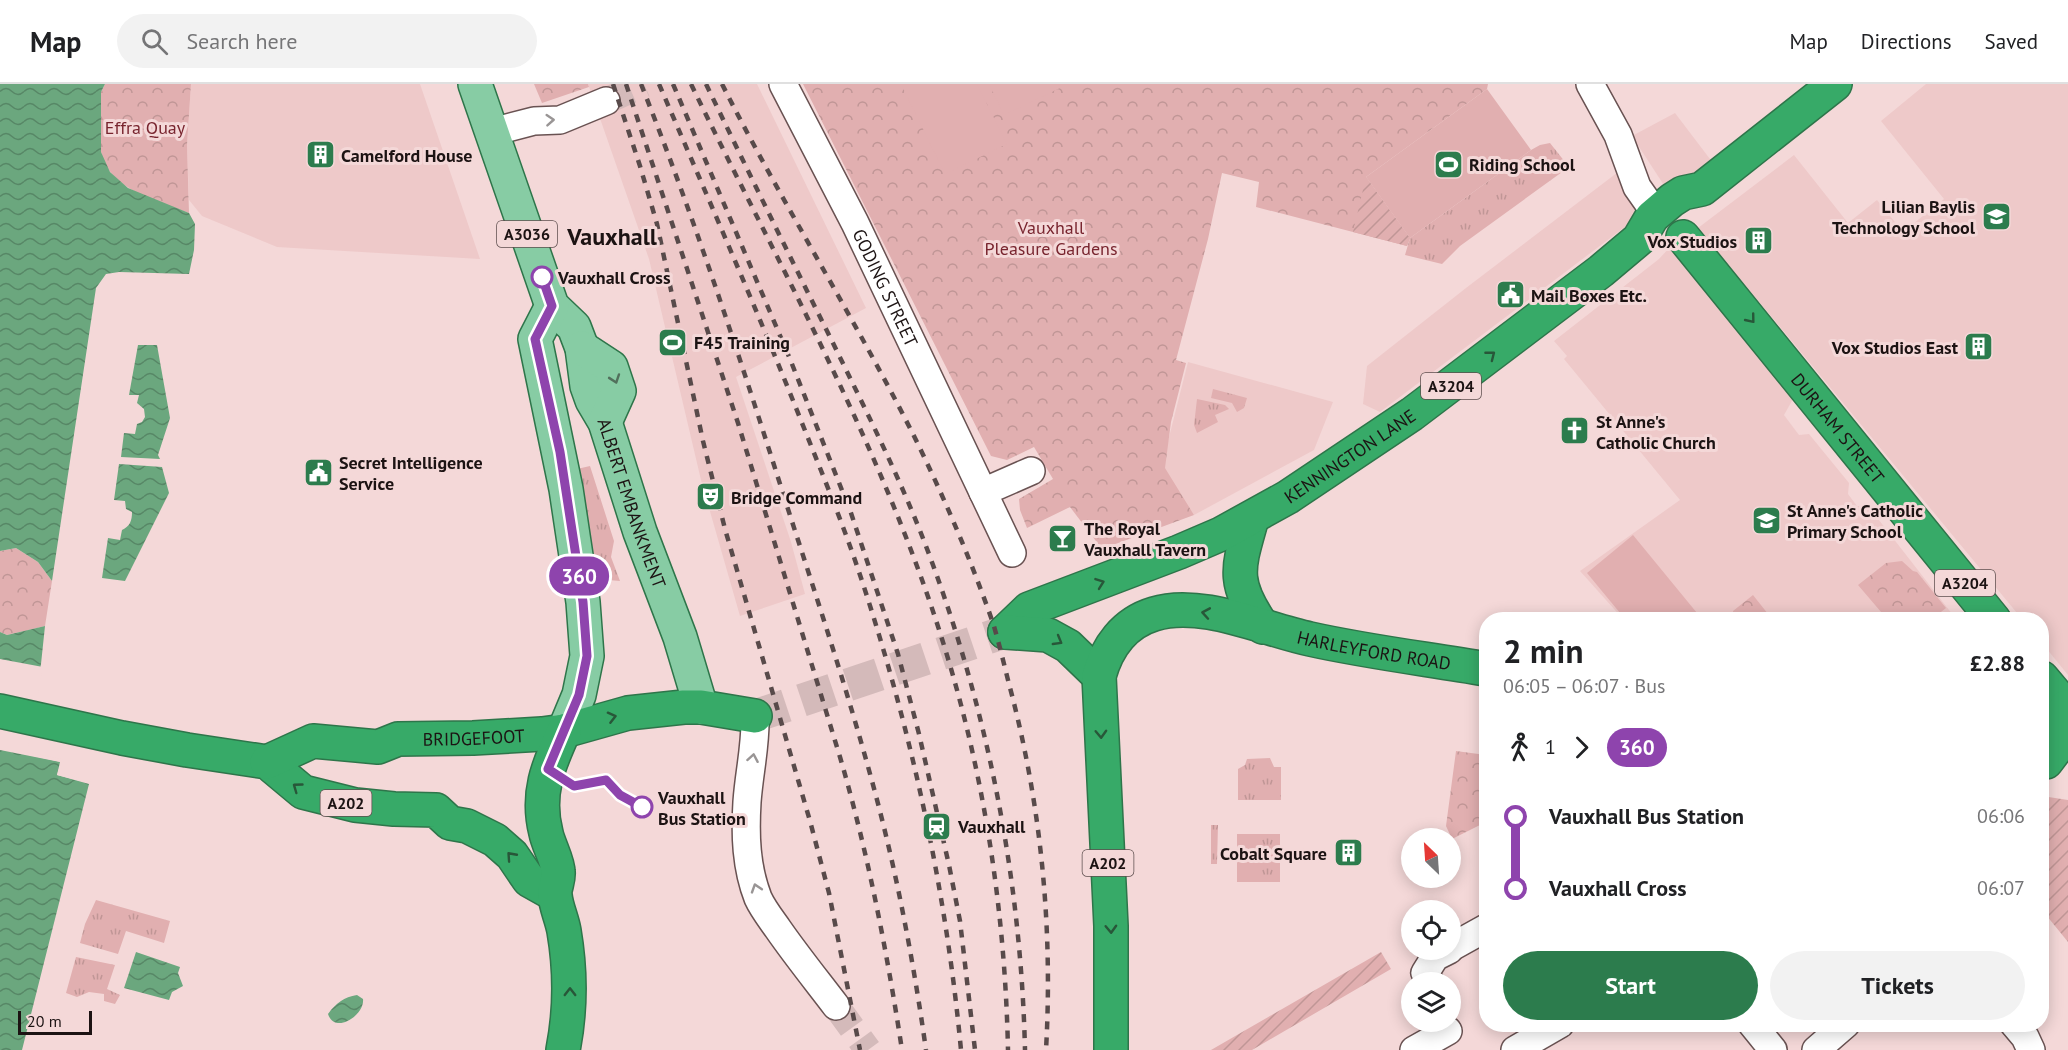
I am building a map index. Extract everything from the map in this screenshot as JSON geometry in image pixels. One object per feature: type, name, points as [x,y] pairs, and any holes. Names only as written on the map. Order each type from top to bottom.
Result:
[{"type":"highway","name":"KENNINGTON LANE","points":[[1648,227],[1661,233],[1673,233],[1683,237],[1689,214],[1702,189],[1835,84]]},
{"type":"highway","name":"KENNINGTON LANE","points":[[1099,676],[1068,646],[1048,635],[1005,632],[1029,609],[1173,555],[1221,534],[1288,497],[1428,403],[1601,271],[1683,193],[1702,189]]},
{"type":"highway","name":"DURHAM STREET","points":[[1683,237],[1988,612]]},
{"type":"highway","points":[[1252,518],[1240,558],[1241,587],[1263,627]]},
{"type":"highway","name":"HARLEYFORD ROAD","points":[[1099,676],[1108,651],[1134,622],[1155,613],[1175,610],[1210,613],[1309,639],[1479,668]]},
{"type":"highway","name":"A202","points":[[1099,676],[1111,926],[1111,1050]]},
{"type":"highway","points":[[2049,686],[2067,708],[2061,742],[2052,764]]},
{"type":"highway","name":"BRIDGEFOOT","points":[[267,762],[313,741],[378,747],[398,739],[514,736],[564,731],[628,713],[662,708],[701,707],[755,716]]},
{"type":"highway","points":[[0,711],[122,738],[267,762]]},
{"type":"highway","points":[[563,1050],[569,1020],[570,988],[564,932],[554,894],[559,872],[541,810],[542,792],[548,769],[564,731]]},
{"type":"highway","name":"A202","points":[[267,762],[303,792],[355,805],[436,810],[450,823],[467,826],[495,840],[512,855],[529,880],[554,894]]},
{"type":"main road","name":"A3036","points":[[475,84],[552,306]]},
{"type":"main road","name":"ALBERT EMBANKMENT","points":[[552,306],[574,327],[582,348],[611,367],[619,391],[605,422],[640,532],[680,637],[701,707]]},
{"type":"main road","points":[[552,306],[535,339],[560,452],[568,500],[583,602],[587,656],[579,695],[564,731]]},
{"type":"street","name":"GODING STREET","points":[[783,84],[855,224],[1012,553]]},
{"type":"street","points":[[1590,84],[1618,135],[1637,187],[1648,227]]},
{"type":"street","points":[[492,132],[534,121],[560,120],[606,101]]},
{"type":"street","points":[[983,492],[1031,471]]},
{"type":"street","points":[[755,716],[756,736],[747,800],[747,855],[759,900],[836,1006]]},
{"type":"street","points":[[1461,942],[1479,931]]},
{"type":"street","points":[[1515,1050],[1546,1032]]},
{"type":"street","points":[[1758,1032],[1773,1050]]},
{"type":"street","points":[[1816,1050],[1837,1032]]},
{"type":"street","points":[[2021,1032],[2031,1050]]},
{"type":"street","points":[[1414,1050],[1452,1034]]},
{"type":"shaded area","points":[[191,84],[420,84],[480,259],[277,247],[202,216],[189,200],[187,145]]},
{"type":"shaded area","points":[[588,84],[757,84],[866,308],[736,377],[791,542],[805,594],[740,616],[701,480],[649,259]]},
{"type":"shaded area","points":[[1926,84],[2068,84],[2068,675],[2049,652],[2049,612],[2016,612],[1698,228],[1794,155],[1848,223],[1877,200],[1903,232],[1944,199],[1881,121]]},
{"type":"shaded area","points":[[1675,113],[1713,163],[1671,196],[1632,136]]},
{"type":"shaded area","points":[[1622,169],[1650,208],[1380,412],[1363,404],[1367,366]]},
{"type":"shaded area","points":[[1671,246],[1793,399],[1784,415],[1799,435],[1809,434],[1849,483],[1848,494],[1857,506],[1868,506],[1951,612],[1617,612],[1580,571],[1680,500],[1564,359],[1567,356],[1554,341],[1659,259]]},
{"type":"shaded area","points":[[1188,362],[1333,402],[1314,450],[1194,515],[1161,469]]},
{"type":"green space","name":"Effra Quay","points":[[105,84],[191,84],[187,145],[189,213],[136,192],[114,176],[106,165],[101,152],[100,139],[101,92]]},
{"type":"green space","points":[[534,84],[588,84],[589,87],[542,103]]},
{"type":"green space","name":"Vauxhall Pleasure Gardens","points":[[803,84],[1488,84],[1487,89],[1366,177],[1410,238],[1407,246],[1256,207],[1259,182],[1222,173],[1208,239],[1176,360],[1186,363],[1171,422],[1165,468],[1194,515],[1102,549],[1070,507],[1027,528],[1020,510],[1019,499],[1053,479],[1034,447],[1007,460],[991,456]]},
{"type":"green space","points":[[901,84],[977,84],[1007,144],[945,174]]},
{"type":"green space","points":[[989,84],[1058,84],[1060,88],[1004,115]]},
{"type":"green space","name":"Riding School","points":[[1487,89],[1531,150],[1410,238],[1366,177]]},
{"type":"green space","points":[[1550,143],[1569,167],[1460,246],[1442,264],[1405,255],[1410,238],[1531,150]]},
{"type":"green space","points":[[1366,177],[1410,238],[1407,246],[1353,232]]},
{"type":"green space","points":[[1213,389],[1247,398],[1244,408],[1237,412],[1232,403],[1211,398]]},
{"type":"green space","points":[[1197,399],[1225,405],[1229,409],[1215,415],[1218,422],[1197,433],[1194,425]]},
{"type":"green space","points":[[590,466],[614,541],[611,557],[620,581],[596,579],[577,469]]},
{"type":"green space","points":[[1633,535],[1696,612],[1619,612],[1587,573]]},
{"type":"green space","points":[[16,548],[38,562],[52,581],[45,626],[7,635],[0,632],[0,551]]},
{"type":"green space","points":[[1902,561],[1917,572],[1946,608],[1941,612],[1881,612],[1858,585],[1886,563]]},
{"type":"green space","points":[[1753,595],[1766,612],[1733,612]]},
{"type":"green space","points":[[1456,751],[1479,754],[1479,826],[1461,834],[1461,828],[1447,828]]},
{"type":"green space","points":[[1270,758],[1274,767],[1281,767],[1281,800],[1238,800],[1238,769],[1245,765],[1247,759]]},
{"type":"green space","points":[[2049,797],[2068,800],[2068,942],[2049,919]]},
{"type":"green space","points":[[1211,825],[1218,825],[1217,864],[1211,864]]},
{"type":"green space","points":[[1237,834],[1280,834],[1280,882],[1237,882]]},
{"type":"green space","points":[[96,900],[170,921],[164,943],[126,931],[118,954],[80,943],[85,924]]},
{"type":"green space","points":[[1381,952],[1391,969],[1252,1050],[1211,1050]]},
{"type":"green space","points":[[76,957],[115,965],[107,989],[120,995],[115,1004],[104,1001],[104,994],[89,992],[77,997],[66,993]]},
{"type":"water","points":[[0,84],[105,84],[101,92],[101,152],[110,172],[128,188],[189,213],[195,224],[194,250],[189,274],[119,272],[106,274],[96,288],[52,581],[38,562],[16,548],[0,551]]},
{"type":"water","points":[[138,345],[157,345],[170,418],[158,455],[160,459],[121,457],[124,433],[135,434],[137,424],[145,417],[144,409],[137,403],[139,395],[129,395]]},
{"type":"water","points":[[119,464],[162,467],[169,493],[125,581],[102,578],[108,538],[120,540],[122,530],[129,525],[132,518],[132,512],[126,509],[125,501],[114,500]]},
{"type":"water","points":[[45,626],[41,664],[24,754],[61,762],[57,775],[89,784],[22,1050],[0,1050],[0,632],[7,635]]},
{"type":"water","points":[[136,952],[180,967],[178,973],[183,986],[172,992],[169,1000],[124,988]]},
{"type":"water","points":[[357,995],[363,999],[355,1016],[343,1023],[332,1020],[328,1014],[334,1007],[344,999]]},
{"type":"pier","points":[[0,659],[43,667],[27,752],[62,759],[64,762],[61,773],[90,781],[92,784],[57,775],[60,762],[0,750]]},
{"type":"tunnel","points":[[606,101],[644,84]]},
{"type":"tunnel","points":[[755,716],[1005,632]]},
{"type":"tunnel","points":[[836,1006],[868,1050]]},
{"type":"railway","points":[[613,84],[657,224],[703,441],[725,529],[829,893],[860,1050]]},
{"type":"railway","points":[[626,84],[738,423],[840,757],[876,903],[902,1050]]},
{"type":"railway","points":[[641,84],[681,188],[736,346],[855,723],[884,827],[898,890],[926,1050]]},
{"type":"railway","points":[[659,84],[787,385],[841,523],[880,638],[925,812],[946,931],[961,1050]]},
{"type":"railway","points":[[673,84],[790,359],[851,513],[898,654],[919,734],[960,921],[975,1050]]},
{"type":"railway","points":[[691,84],[859,426],[917,567],[942,639],[970,740],[990,842],[1002,945],[1008,1050]]},
{"type":"railway","points":[[706,84],[885,450],[922,536],[953,624],[971,683],[999,804],[1017,926],[1025,1050]]},
{"type":"railway","points":[[722,84],[914,436],[957,529],[993,623],[1020,729],[1037,820],[1048,958],[1046,1050]]},
{"type":"bus line","name":"360","points":[[542,277],[552,306],[535,339],[560,452],[583,602],[587,656],[579,695],[548,769],[574,786],[606,780],[620,795],[642,807]]},
{"type":"place","name":"Camelford House","points":[[320,155]]},
{"type":"place","name":"Riding School","points":[[1448,164]]},
{"type":"place","name":"Lilian Baylis Technology School","points":[[1996,216]]},
{"type":"place","name":"Vox Studios","points":[[1758,241]]},
{"type":"place","name":"Vauxhall Cross","points":[[542,277]]},
{"type":"place","name":"Mail Boxes Etc.","points":[[1510,295]]},
{"type":"place","name":"F45 Training","points":[[673,342]]},
{"type":"place","name":"Vox Studios East","points":[[1979,347]]},
{"type":"place","name":"St Anne's Catholic Church","points":[[1575,431]]},
{"type":"place","name":"Secret Intelligence Service","points":[[318,472]]},
{"type":"place","name":"Bridge Command","points":[[710,497]]},
{"type":"place","name":"St Anne's Catholic Primary School","points":[[1766,520]]},
{"type":"place","name":"The Royal Vauxhall Tavern","points":[[1063,538]]},
{"type":"place","name":"Vauxhall Bus Station","points":[[642,807]]},
{"type":"place","name":"Vauxhall","points":[[937,826]]},
{"type":"place","name":"Cobalt Square","points":[[1348,853]]},
{"type":"district","name":"Vauxhall","points":[[612,236]]}]
